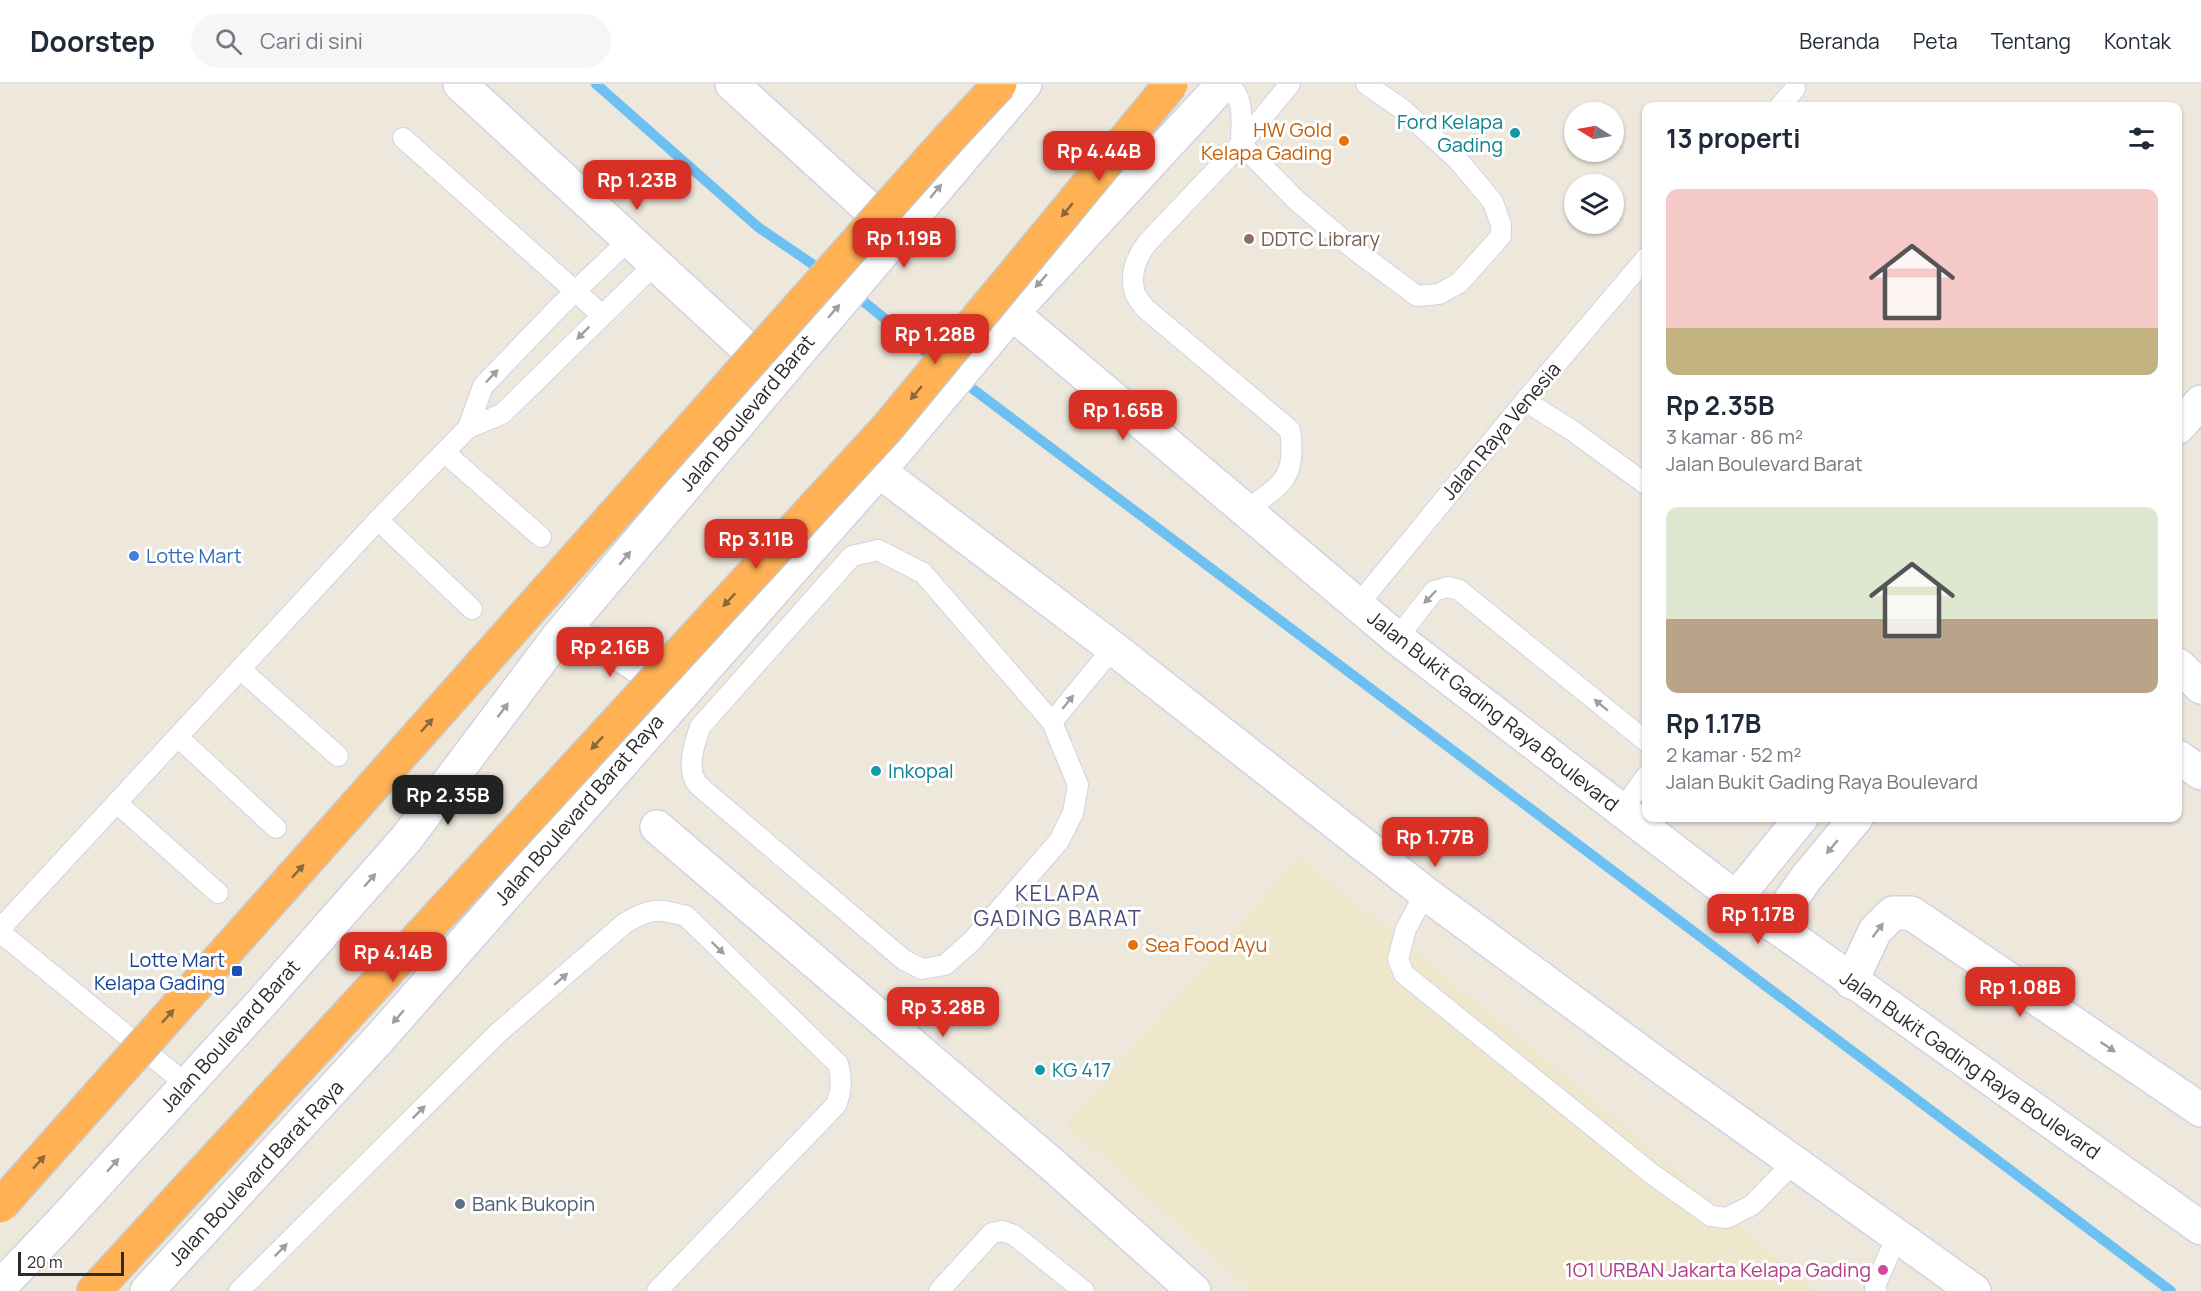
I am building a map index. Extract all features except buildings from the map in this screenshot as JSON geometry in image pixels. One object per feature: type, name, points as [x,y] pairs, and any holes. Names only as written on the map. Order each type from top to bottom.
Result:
[{"type":"highway","points":[[0,1206],[927,162],[1000,84]]},
{"type":"highway","points":[[94,1291],[888,427],[1171,84]]},
{"type":"street","points":[[460,84],[657,263],[788,365]]},
{"type":"street","points":[[732,84],[899,236]]},
{"type":"street","name":"Jalan Boulevard Barat","points":[[0,1287],[60,1224],[406,839],[558,636],[1026,84]]},
{"type":"street","name":"Jalan Boulevard Barat Raya","points":[[147,1291],[370,1049],[879,471],[1006,321],[1225,84]]},
{"type":"street","name":"Jalan Bukit Gading Raya Boulevard","points":[[1006,321],[1180,454],[1256,521],[1397,638],[1736,898],[1851,982],[2201,1228]]},
{"type":"street","points":[[2182,423],[2201,402]]},
{"type":"street","points":[[879,471],[1113,648],[1425,893],[1665,1070],[1974,1291]]},
{"type":"street","points":[[558,636],[608,646],[650,674],[672,705]]},
{"type":"street","points":[[2182,669],[2201,687]]},
{"type":"street","points":[[2182,760],[2201,773]]},
{"type":"street","points":[[1736,898],[1798,822]]},
{"type":"street","points":[[1773,925],[1807,877],[1853,822]]},
{"type":"street","points":[[657,827],[1054,1166],[1194,1291]]},
{"type":"street","points":[[1851,982],[1875,931],[1893,913],[1911,914],[2201,1110]]},
{"type":"lane","points":[[875,215],[986,84]]},
{"type":"lane","points":[[1225,84],[1237,92],[1241,104],[1241,144],[1296,200],[1355,250],[1417,296],[1439,294],[1459,283],[1501,237],[1502,225],[1492,202],[1457,159],[1402,109],[1366,84]]},
{"type":"lane","points":[[1256,521],[1276,488],[1290,472],[1293,452],[1290,430],[1146,309],[1135,293],[1134,271],[1137,256],[1148,242],[1241,144],[1290,84]]},
{"type":"lane","points":[[1784,102],[1795,89]]},
{"type":"lane","points":[[403,138],[602,315]]},
{"type":"lane","points":[[468,428],[483,386],[630,239]]},
{"type":"lane","points":[[186,1084],[0,930],[378,520],[444,452],[468,428],[502,414],[657,263]]},
{"type":"lane","name":"Jalan Raya Venesia","points":[[1347,598],[1525,401],[1642,263]]},
{"type":"lane","points":[[1525,401],[1570,429],[1642,480]]},
{"type":"lane","points":[[444,452],[540,537]]},
{"type":"lane","points":[[378,520],[472,609]]},
{"type":"lane","points":[[878,550],[923,573],[1052,722],[1077,785],[1073,813],[1059,841],[972,941],[945,965],[922,969],[904,960],[765,845],[695,781],[692,766],[695,741],[700,727],[852,556],[878,550]]},
{"type":"lane","points":[[1397,638],[1434,591],[1448,587],[1459,590],[1642,738]]},
{"type":"lane","points":[[1052,722],[1113,648]]},
{"type":"lane","points":[[240,669],[338,756]]},
{"type":"lane","points":[[672,705],[700,727]]},
{"type":"lane","points":[[178,737],[276,828]]},
{"type":"lane","points":[[1622,810],[1642,782]]},
{"type":"lane","points":[[117,803],[218,893]]},
{"type":"lane","points":[[1425,893],[1406,929],[1398,959],[1404,974],[1652,1174],[1710,1216],[1726,1218],[1752,1205],[1794,1162]]},
{"type":"lane","points":[[239,1291],[498,1033],[625,923],[645,912],[661,910],[686,916],[838,1064],[842,1077],[841,1092],[836,1105],[657,1291]]},
{"type":"lane","points":[[939,1291],[992,1233],[1002,1231],[1014,1235],[1084,1291]]},
{"type":"lane","points":[[1875,1291],[1875,1286],[1897,1236]]},
{"type":"shaded area","points":[[1299,856],[1531,1047],[1816,1291],[1253,1291],[1066,1125]]},
{"type":"waterway","points":[[596,84],[758,227],[824,272]]},
{"type":"waterway","points":[[853,293],[937,361]]},
{"type":"waterway","points":[[961,380],[2171,1291]]},
{"type":"place","name":"Ford Kelapa Gading","points":[[1515,133]]},
{"type":"place","name":"HW Gold Kelapa Gading","points":[[1344,141]]},
{"type":"place","name":"DDTC Library","points":[[1249,239]]},
{"type":"place","name":"Lotte Mart","points":[[134,556]]},
{"type":"place","name":"Inkopal","points":[[876,771]]},
{"type":"place","name":"Sea Food Ayu","points":[[1133,945]]},
{"type":"place","name":"Lotte Mart Kelapa Gading","points":[[237,971]]},
{"type":"place","name":"KG 417","points":[[1040,1070]]},
{"type":"place","name":"Bank Bukopin","points":[[460,1204]]},
{"type":"place","name":"1O1 URBAN Jakarta Kelapa Gading","points":[[1883,1270]]},
{"type":"district","name":"KELAPA GADING BARAT","points":[[1058,906]]}]
